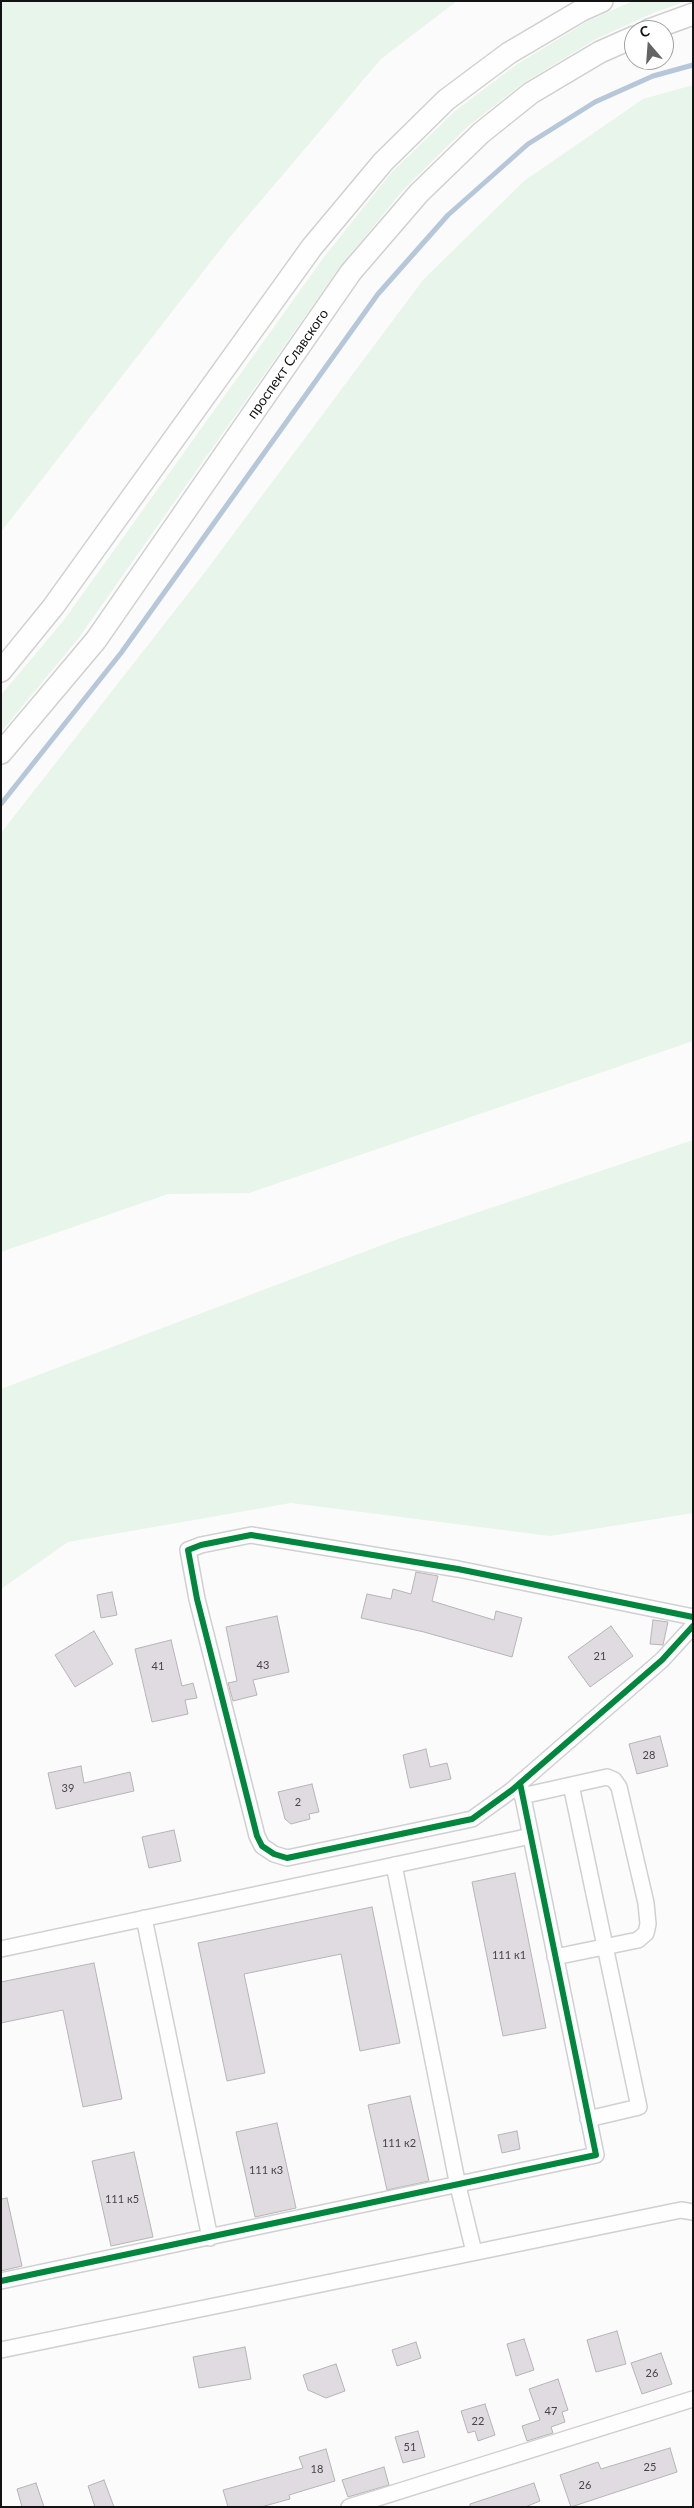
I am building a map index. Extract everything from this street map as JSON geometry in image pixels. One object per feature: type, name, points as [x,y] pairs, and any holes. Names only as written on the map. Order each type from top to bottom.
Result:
[{"type":"main road","points":[[1,671],[53,607],[312,248],[383,162],[446,100],[509,53],[582,10],[602,1]]},
{"type":"main road","points":[[674,21],[693,14]]},
{"type":"main road","name":"проспект Славского","points":[[1,753],[96,640],[351,272],[419,193],[480,134],[531,93],[600,52],[624,41]]},
{"type":"street","points":[[693,1617],[458,1569],[251,1535],[200,1545],[188,1550],[197,1599],[257,1836],[262,1846],[274,1854],[287,1858],[472,1819],[521,1790],[662,1660],[693,1626]]},
{"type":"street","points":[[521,1790],[571,1786],[607,1777],[614,1780],[619,1786],[646,1903],[648,1924],[646,1933],[638,1940],[555,1956]]},
{"type":"street","points":[[571,1786],[638,2107],[588,2119]]},
{"type":"street","points":[[1,2281],[458,2186],[596,2155],[521,1790]]},
{"type":"street","points":[[1,1949],[531,1836]]},
{"type":"street","points":[[394,1865],[458,2186],[474,2252]]},
{"type":"street","points":[[144,1918],[210,2238]]},
{"type":"street","points":[[1,2350],[681,2210],[693,2212]]},
{"type":"street","points":[[349,2507],[693,2399]]},
{"type":"shaded area","points":[[1,1],[457,1],[381,59],[230,237],[1,532]]},
{"type":"shaded area","points":[[633,1],[687,1],[638,20],[624,20],[624,26],[596,39],[525,82],[467,127],[404,189],[337,271],[78,639],[1,732],[1,695],[64,620],[324,257],[391,173],[455,111],[516,65],[588,21]]},
{"type":"shaded area","points":[[693,85],[693,1041],[249,1193],[168,1194],[1,1252],[1,833],[205,572],[423,280],[524,181],[643,99]]},
{"type":"shaded area","points":[[693,1140],[693,1513],[550,1536],[291,1503],[68,1542],[1,1589],[1,1389],[398,1239]]},
{"type":"building","points":[[416,1572],[438,1576],[432,1601],[494,1620],[496,1611],[522,1618],[512,1657],[424,1632],[361,1618],[367,1594],[391,1599],[393,1589],[411,1594]]},
{"type":"building","points":[[112,1592],[117,1615],[101,1618],[97,1595]]},
{"type":"building","points":[[277,1616],[289,1672],[253,1680],[257,1695],[233,1701],[228,1683],[237,1681],[226,1627]]},
{"type":"building","points":[[653,1620],[668,1622],[663,1645],[650,1644]]},
{"type":"building","points":[[611,1626],[633,1656],[590,1687],[568,1657]]},
{"type":"building","points":[[94,1631],[113,1664],[75,1687],[55,1655]]},
{"type":"building","points":[[171,1640],[182,1686],[193,1683],[197,1698],[185,1700],[188,1714],[152,1722],[135,1649]]},
{"type":"building","points":[[660,1736],[668,1766],[637,1774],[629,1744]]},
{"type":"building","points":[[426,1749],[430,1767],[447,1763],[451,1779],[410,1788],[403,1755]]},
{"type":"building","points":[[81,1766],[84,1783],[130,1772],[134,1791],[56,1809],[48,1773]]},
{"type":"building","points":[[312,1784],[319,1812],[309,1814],[310,1819],[291,1824],[285,1819],[278,1792]]},
{"type":"building","points":[[174,1830],[181,1861],[149,1868],[142,1837]]},
{"type":"building","points":[[515,1873],[546,2028],[503,2036],[472,1882]]},
{"type":"building","points":[[372,1907],[400,2043],[360,2051],[341,1954],[244,1974],[265,2073],[227,2081],[198,1943]]},
{"type":"building","points":[[94,1963],[122,2099],[83,2107],[63,2010],[1,2023],[1,1982]]},
{"type":"building","points":[[410,2096],[429,2181],[387,2190],[368,2105]]},
{"type":"building","points":[[277,2123],[296,2208],[255,2217],[236,2132]]},
{"type":"building","points":[[517,2131],[520,2149],[502,2153],[498,2135]]},
{"type":"building","points":[[134,2152],[153,2237],[111,2246],[92,2161]]},
{"type":"building","points":[[7,2198],[22,2266],[1,2271],[1,2199]]},
{"type":"building","points":[[617,2331],[626,2364],[596,2372],[587,2340]]},
{"type":"building","points":[[524,2339],[534,2370],[516,2376],[507,2344]]},
{"type":"building","points":[[416,2342],[421,2358],[397,2366],[392,2350]]},
{"type":"building","points":[[245,2347],[251,2379],[199,2388],[193,2357]]},
{"type":"building","points":[[661,2353],[672,2384],[642,2394],[631,2363]]},
{"type":"building","points":[[336,2364],[345,2391],[326,2398],[308,2390],[303,2375]]},
{"type":"building","points":[[558,2379],[568,2410],[562,2412],[565,2422],[551,2427],[553,2433],[527,2441],[522,2426],[540,2420],[529,2389]]},
{"type":"building","points":[[485,2404],[495,2435],[478,2441],[475,2431],[468,2433],[461,2411]]},
{"type":"building","points":[[418,2431],[425,2457],[403,2463],[395,2437]]},
{"type":"building","points":[[670,2448],[677,2472],[571,2507],[560,2475],[598,2462],[601,2469]]},
{"type":"building","points":[[326,2449],[335,2481],[289,2495],[290,2499],[261,2507],[228,2507],[223,2490],[303,2468],[299,2457]]},
{"type":"building","points":[[384,2467],[389,2485],[348,2497],[342,2480]]},
{"type":"building","points":[[104,2480],[114,2507],[95,2507],[88,2486]]},
{"type":"building","points":[[36,2483],[44,2507],[22,2507],[17,2489]]},
{"type":"building","points":[[534,2483],[540,2501],[525,2507],[470,2507],[470,2504]]},
{"type":"waterway","points":[[1,804],[121,653],[378,294],[448,215],[528,144],[595,102],[653,76],[693,65]]},
{"type":"cycle path","points":[[693,1617],[458,1569],[251,1535],[201,1545],[188,1550],[197,1599],[257,1836],[262,1846],[274,1854],[287,1858],[472,1819],[512,1790],[662,1660],[693,1626]]},
{"type":"cycle path","points":[[1,2281],[596,2155],[520,1783]]}]
